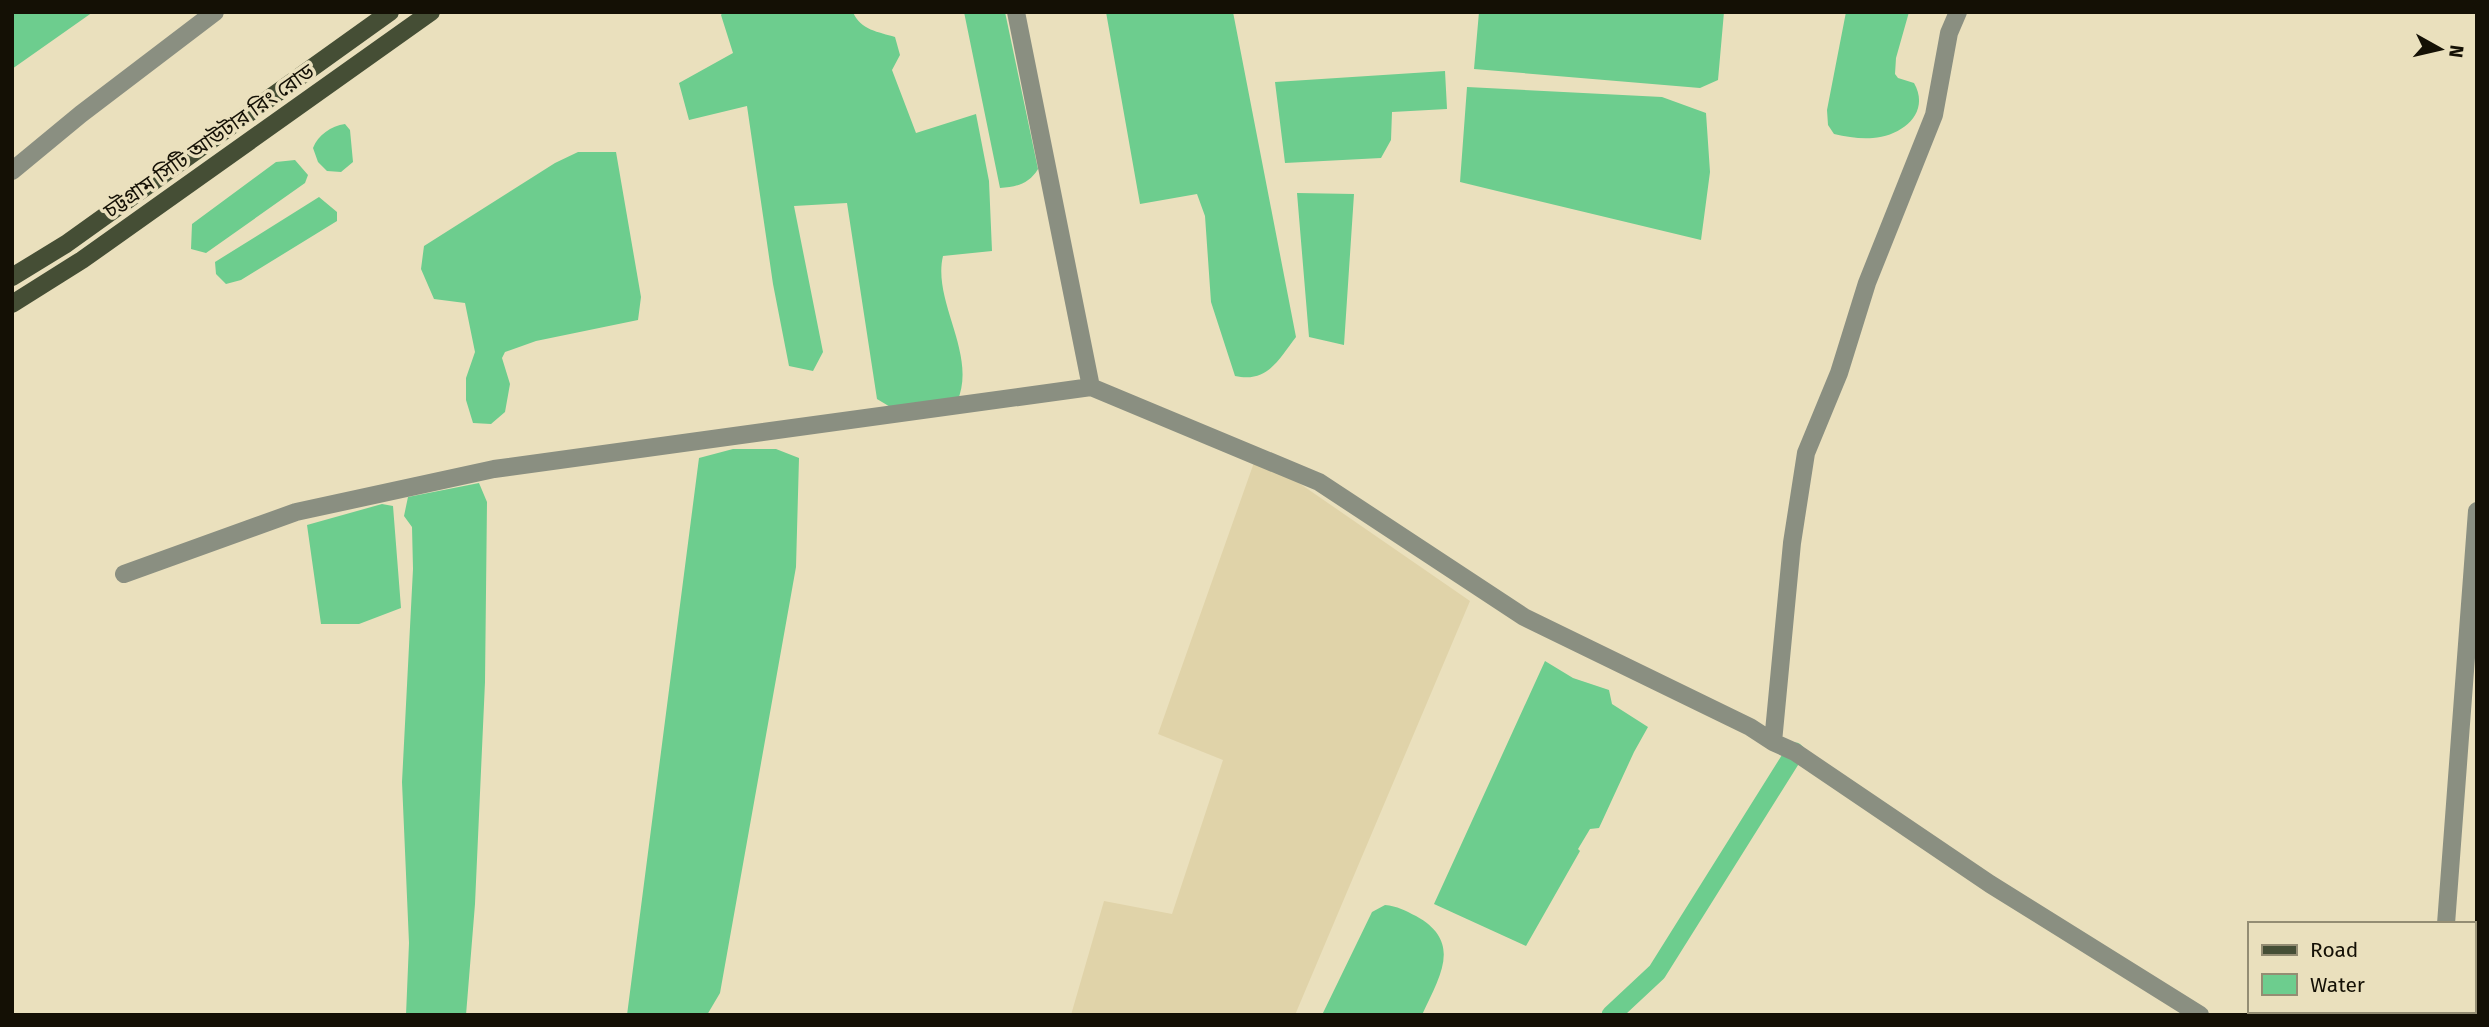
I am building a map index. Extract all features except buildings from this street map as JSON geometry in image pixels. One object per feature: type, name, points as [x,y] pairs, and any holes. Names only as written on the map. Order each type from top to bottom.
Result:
[{"type":"main road","name":"চট্টগ্রাম সিটি আউটার রিং রোড","points":[[12,277],[66,244],[390,12]]},
{"type":"main road","name":"চট্টগ্রাম সিটি আউটার রিং রোড","points":[[12,304],[82,260],[431,12]]},
{"type":"street","points":[[12,172],[81,114],[215,12]]},
{"type":"street","points":[[1016,12],[1091,387]]},
{"type":"street","points":[[1773,742],[1792,543],[1806,453],[1839,373],[1867,283],[1934,115],[1949,33],[1958,12]]},
{"type":"street","points":[[124,575],[296,512],[494,469],[1091,387],[1319,482],[1524,617],[1750,727],[1795,752],[1990,884],[2200,1015]]},
{"type":"street","points":[[2446,922],[2477,512]]},
{"type":"shaded area","points":[[1257,454],[1470,601],[1295,1015],[1071,1015],[1104,901],[1172,914],[1223,760],[1158,734]]},
{"type":"water","points":[[12,12],[93,12],[12,69]]},
{"type":"water","points":[[723,12],[853,12],[865,27],[895,37],[900,55],[892,70],[916,133],[976,114],[989,181],[992,251],[943,256],[941,274],[944,292],[962,366],[962,384],[957,402],[892,408],[877,399],[847,203],[794,206],[823,352],[813,371],[789,366],[773,284],[747,106],[689,120],[679,83],[733,53],[721,15]]},
{"type":"water","points":[[964,12],[1005,12],[1038,169],[1031,178],[1017,186],[1000,188]]},
{"type":"water","points":[[1106,12],[1233,12],[1296,337],[1264,373],[1256,376],[1235,376],[1211,302],[1205,216],[1197,194],[1140,204]]},
{"type":"water","points":[[1479,12],[1724,12],[1718,80],[1700,88],[1474,69]]},
{"type":"water","points":[[1846,12],[1909,12],[1896,58],[1895,74],[1898,78],[1914,83],[1919,104],[1911,121],[1894,133],[1873,138],[1854,138],[1834,134],[1828,125],[1827,110]]},
{"type":"water","points":[[1445,71],[1447,109],[1392,112],[1391,140],[1381,158],[1285,163],[1275,82]]},
{"type":"water","points":[[1467,87],[1662,97],[1706,113],[1710,172],[1701,240],[1460,182]]},
{"type":"water","points":[[345,124],[350,130],[353,162],[341,172],[327,171],[318,162],[313,148],[326,132]]},
{"type":"water","points":[[578,152],[616,152],[641,297],[638,320],[536,341],[505,352],[502,358],[510,384],[505,412],[491,424],[473,423],[466,400],[466,378],[475,352],[465,303],[434,299],[421,269],[424,246],[555,163]]},
{"type":"water","points":[[295,160],[308,175],[305,183],[206,253],[191,249],[192,224],[276,162]]},
{"type":"water","points":[[1297,193],[1354,194],[1344,345],[1309,337]]},
{"type":"water","points":[[319,197],[337,212],[337,221],[241,280],[226,284],[216,274],[215,262]]},
{"type":"water","points":[[733,449],[776,449],[799,458],[796,567],[720,993],[707,1015],[627,1015],[699,458]]},
{"type":"water","points":[[479,483],[487,502],[485,682],[475,904],[466,1015],[406,1015],[409,943],[402,782],[413,569],[412,527],[404,516],[408,497]]},
{"type":"water","points":[[382,504],[393,506],[401,608],[359,624],[321,624],[307,525]]},
{"type":"water","points":[[1545,661],[1573,678],[1609,690],[1612,704],[1648,727],[1599,828],[1590,829],[1526,946],[1434,904]]},
{"type":"water","points":[[1385,905],[1416,916],[1430,926],[1439,937],[1443,948],[1440,973],[1422,1015],[1322,1015],[1372,912]]},
{"type":"waterway","points":[[1611,1015],[1657,972],[1795,752]]}]
